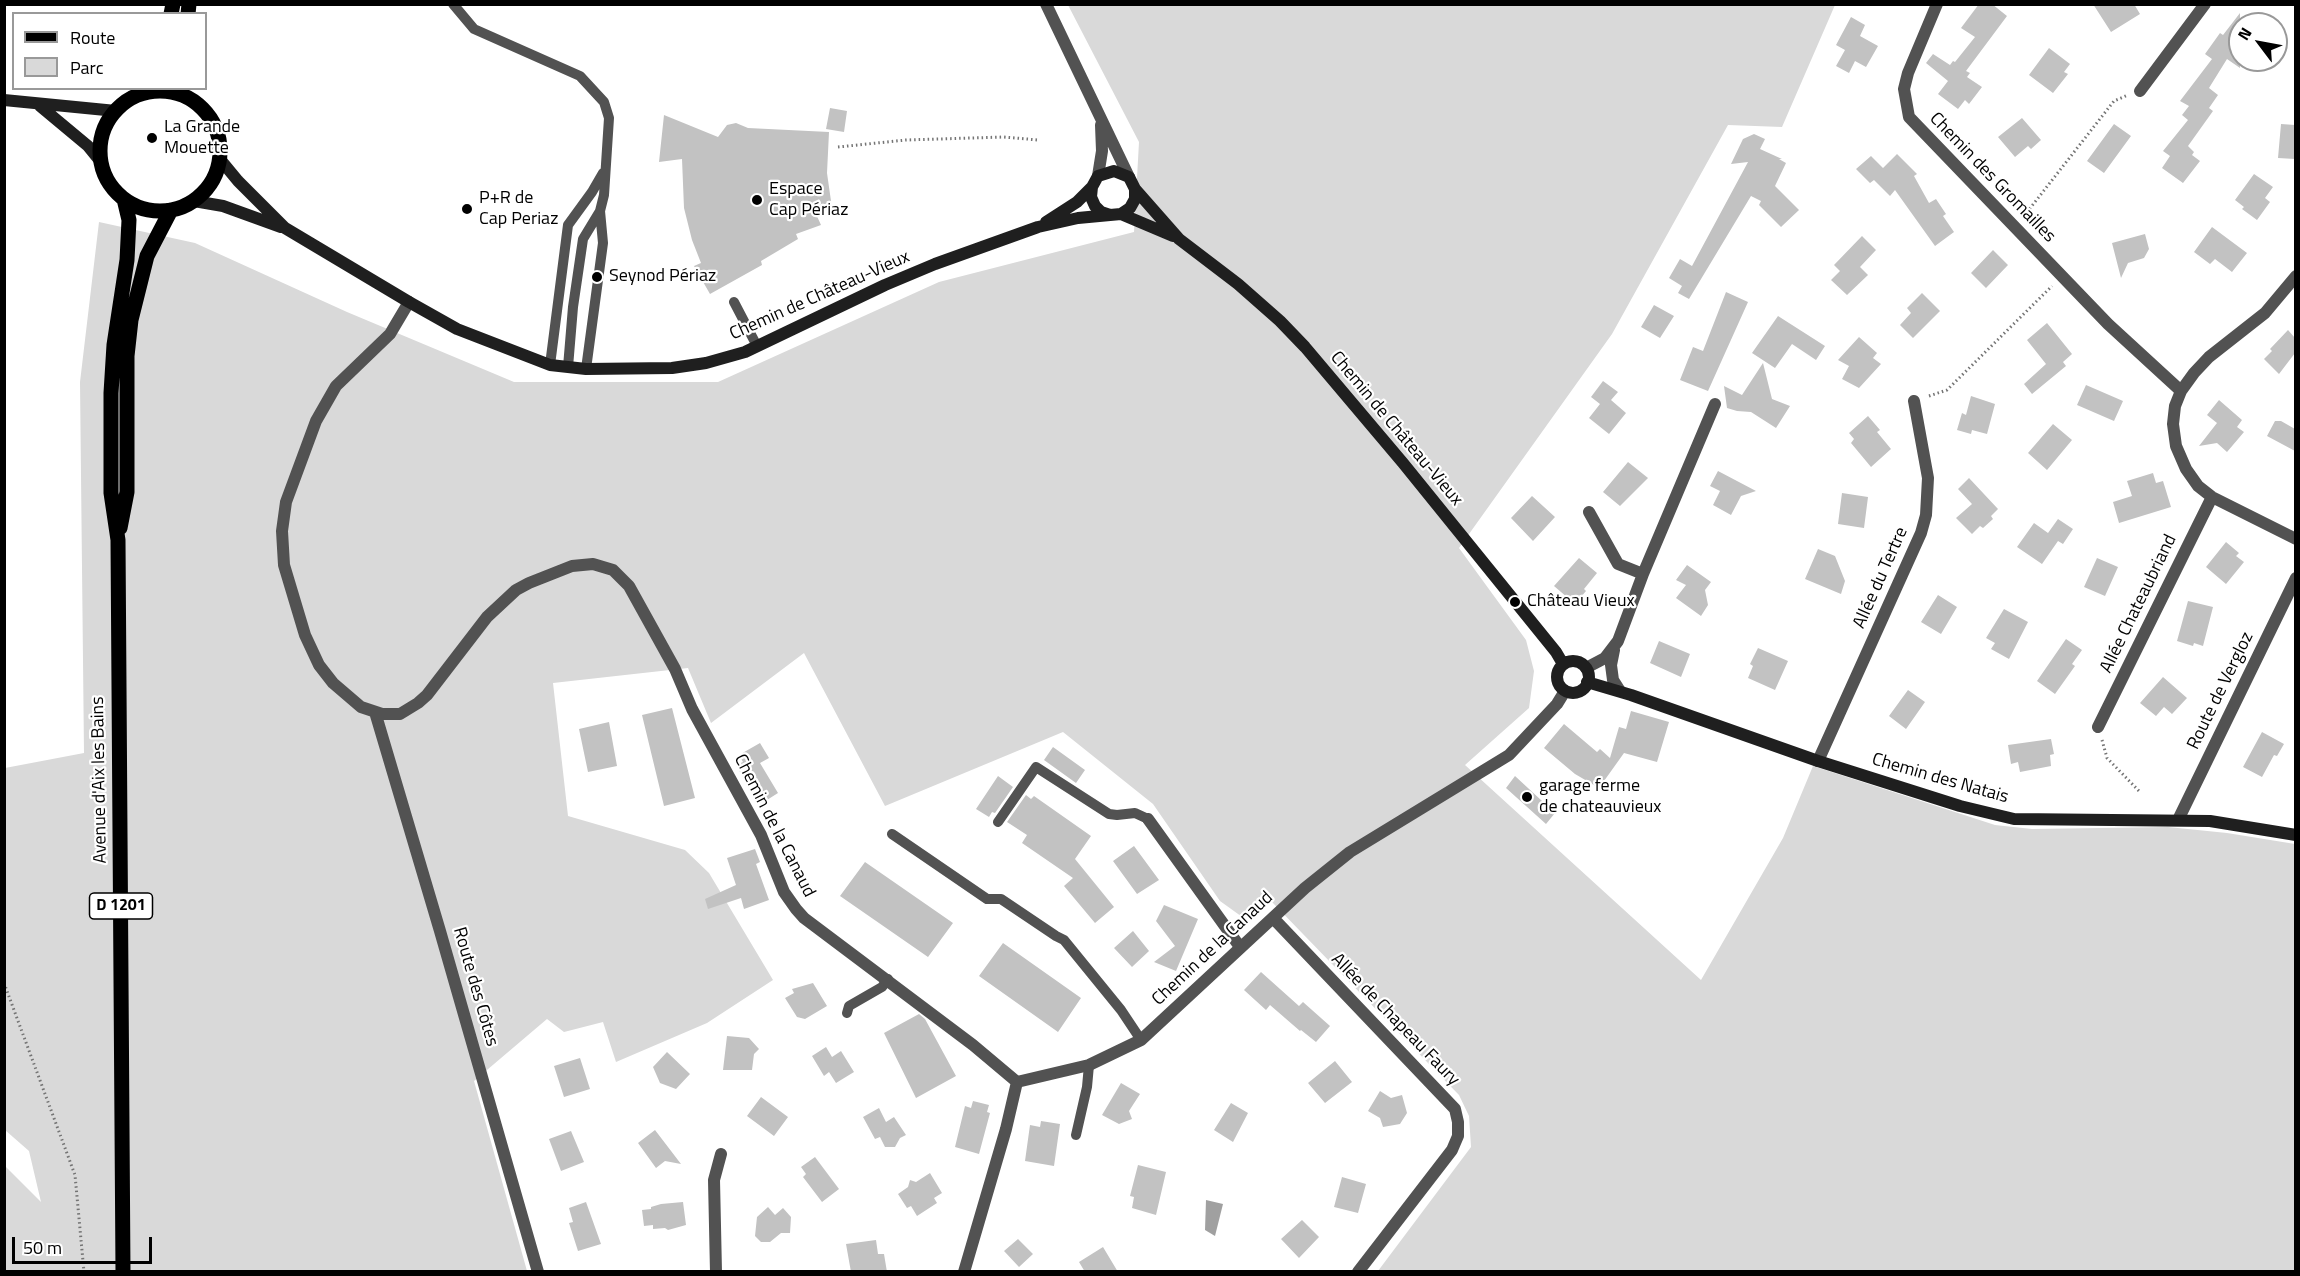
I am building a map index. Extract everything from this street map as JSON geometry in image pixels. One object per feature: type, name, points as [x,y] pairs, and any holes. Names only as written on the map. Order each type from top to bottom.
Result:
[{"type":"main road","points":[[144,91],[189,94],[210,119],[220,145],[219,158],[211,182],[194,201],[171,210],[146,210],[124,199],[109,182],[101,162],[100,143],[106,126],[116,111],[128,100],[144,91]]},
{"type":"main road","name":"Avenue d'Aix les Bains","points":[[123,1272],[118,540],[111,493],[111,393],[114,345],[127,260],[129,220],[124,199]]},
{"type":"main road","name":"Avenue d'Aix les Bains","points":[[118,540],[127,492],[127,356],[131,320],[147,256],[171,210]]},
{"type":"street","points":[[1046,4],[1135,189],[1135,200],[1130,208],[1116,215],[1101,212],[1095,206],[1091,196],[1102,151],[1100,120]]},
{"type":"street","name":"Chemin des Gromailles","points":[[1937,4],[1904,89],[1909,117],[2108,324],[2181,391]]},
{"type":"street","points":[[2140,90],[2205,4]]},
{"type":"street","points":[[4,100],[116,111]]},
{"type":"street","points":[[39,105],[88,146],[101,162]]},
{"type":"street","name":"Chemin de Château-Vieux","points":[[219,158],[238,181],[285,228]]},
{"type":"street","points":[[1095,182],[1114,171],[1129,177]]},
{"type":"street","name":"Chemin de Château-Vieux","points":[[1038,227],[1077,202],[1095,182]]},
{"type":"street","name":"Chemin de Château-Vieux","points":[[1135,189],[1179,239],[1238,284],[1280,321],[1305,347],[1403,463],[1556,652],[1563,664]]},
{"type":"street","name":"Chemin de Château-Vieux","points":[[194,201],[223,206],[285,228],[457,329],[550,365],[586,369],[672,368],[706,363],[745,352],[885,285],[1038,227],[1078,218],[1116,215],[1179,239]]},
{"type":"street","points":[[2295,276],[2265,313],[2210,357],[2194,373],[2181,391],[2175,406],[2173,424],[2176,446],[2186,469],[2198,486],[2212,497],[2295,539]]},
{"type":"street","name":"Chemin de la Canaud","points":[[409,302],[390,334],[336,386],[316,421],[286,502],[282,531],[284,565],[305,635],[313,653],[333,683],[361,707],[375,712],[400,714],[418,703],[427,694],[487,617],[516,590],[572,566],[593,564],[603,565],[613,570],[629,586],[675,669],[692,709],[761,835],[784,892],[796,909],[804,918],[888,979],[1017,1082],[1089,1065],[1110,1057],[1141,1040],[1305,888],[1350,852],[1509,755],[1550,712],[1565,691]]},
{"type":"street","name":"Allée du Tertre","points":[[1818,761],[1921,533],[1926,515],[1928,478],[1914,401]]},
{"type":"street","points":[[1620,692],[1613,680],[1611,665],[1615,647],[1643,574],[1715,404]]},
{"type":"street","name":"Allée Chateaubriand","points":[[2098,727],[2212,497]]},
{"type":"street","points":[[1589,512],[1618,564],[1643,574]]},
{"type":"street","name":"Route de Vergloz","points":[[2178,820],[2295,578]]},
{"type":"street","points":[[1586,668],[1605,658],[1615,647]]},
{"type":"street","points":[[1576,661],[1586,668],[1587,682],[1582,690],[1574,693],[1565,691],[1559,685],[1558,670],[1563,664],[1576,661]]},
{"type":"street","name":"Chemin des Natais","points":[[1587,682],[1818,761],[1960,806],[2014,819],[2178,820],[2248,826],[2295,835]]},
{"type":"street","name":"Route des Côtes","points":[[375,712],[444,942],[538,1272]]},
{"type":"street","points":[[1148,819],[1240,947]]},
{"type":"street","name":"Allée de Chapeau Faury","points":[[1273,918],[1455,1109],[1458,1136],[1452,1150],[1358,1272]]},
{"type":"street","points":[[964,1272],[1006,1129],[1017,1082]]},
{"type":"street","points":[[716,1272],[714,1180],[721,1154]]},
{"type":"lane","points":[[453,4],[474,29],[580,76],[604,102],[609,118],[604,195],[600,211],[583,239],[573,308],[568,367]]},
{"type":"lane","points":[[550,365],[568,225],[592,192],[604,170]]},
{"type":"lane","points":[[586,369],[603,243],[600,211]]},
{"type":"lane","points":[[734,302],[757,346]]},
{"type":"lane","points":[[998,822],[1036,766],[1109,814],[1135,813],[1148,819]]},
{"type":"lane","points":[[892,834],[987,899],[1001,899],[1064,940],[1121,1010],[1141,1040]]},
{"type":"lane","points":[[847,1013],[849,1006],[882,987],[888,979]]},
{"type":"lane","points":[[1076,1135],[1087,1087],[1089,1065]]},
{"type":"path","points":[[2015,227],[2114,101],[2140,90]]},
{"type":"path","points":[[838,147],[906,140],[1004,137],[1038,140]]},
{"type":"path","points":[[1914,401],[1947,390],[2062,276]]},
{"type":"path","points":[[2098,727],[2107,758],[2139,791]]},
{"type":"path","points":[[4,983],[75,1175],[84,1272]]},
{"type":"green space","points":[[1068,5],[1835,5],[1782,127],[1728,125],[1612,334],[1459,548],[1526,640],[1534,671],[1529,708],[1465,765],[1701,980],[1783,838],[1813,766],[1995,825],[2032,829],[2168,827],[2227,833],[2295,844],[2295,1271],[1378,1271],[1471,1147],[1469,1116],[1459,1095],[1271,901],[1245,919],[1220,901],[1153,804],[1063,732],[885,806],[804,653],[711,723],[688,668],[553,683],[568,816],[685,850],[709,873],[773,980],[707,1023],[616,1062],[603,1022],[564,1032],[547,1019],[474,1081],[527,1271],[5,1271],[4,1165],[41,1202],[29,1151],[5,1130],[5,768],[84,753],[80,382],[99,222],[195,243],[347,312],[514,382],[718,382],[939,282],[1134,232],[1139,142]]},
{"type":"shaded area","points":[[1206,1200],[1223,1204],[1215,1236],[1205,1230]]},
{"type":"building","points":[[1979,4],[1992,4],[2007,16],[1966,71],[1970,73],[1967,77],[1982,87],[1969,104],[1965,100],[1958,109],[1938,94],[1948,81],[1926,63],[1933,54],[1950,65],[1953,61],[1955,62],[1975,37],[1961,28]]},
{"type":"building","points":[[2093,4],[2134,4],[2140,14],[2111,32]]},
{"type":"building","points":[[1851,17],[1865,25],[1860,36],[1878,46],[1866,67],[1855,61],[1849,73],[1836,66],[1845,50],[1836,45]]},
{"type":"building","points":[[2228,29],[2228,60],[2209,88],[2218,95],[2209,108],[2213,111],[2188,146],[2194,152],[2192,155],[2200,161],[2183,183],[2162,168],[2170,156],[2163,151],[2188,120],[2182,115],[2189,106],[2180,101],[2212,59],[2205,54],[2220,33],[2223,35]]},
{"type":"building","points":[[2049,48],[2070,64],[2064,72],[2068,74],[2053,93],[2029,75]]},
{"type":"building","points":[[830,108],[847,111],[844,132],[826,129]]},
{"type":"building","name":"Espace Cap Périaz","points":[[664,115],[718,137],[727,125],[736,123],[748,128],[829,132],[827,173],[832,208],[816,214],[821,225],[796,234],[798,239],[761,261],[762,265],[710,294],[694,266],[701,263],[692,240],[684,208],[682,159],[659,162]]},
{"type":"building","points":[[2022,118],[2041,140],[2031,149],[2028,146],[2015,157],[1998,137]]},
{"type":"building","points":[[2114,124],[2131,136],[2104,173],[2087,161]]},
{"type":"building","points":[[2281,124],[2295,125],[2295,159],[2278,158]]},
{"type":"building","points":[[1754,134],[1765,139],[1760,149],[1786,163],[1775,186],[1799,210],[1781,227],[1759,205],[1761,201],[1751,196],[1689,299],[1678,293],[1682,286],[1669,278],[1680,259],[1692,266],[1748,162],[1731,164],[1743,139]]},
{"type":"building","points":[[1897,154],[1917,174],[1914,176],[1929,203],[1936,199],[1946,214],[1943,216],[1954,232],[1935,246],[1895,190],[1890,196],[1874,180],[1870,183],[1856,169],[1871,156],[1883,168]]},
{"type":"building","points":[[2254,174],[2273,187],[2265,198],[2270,202],[2257,220],[2242,209],[2244,207],[2235,200]]},
{"type":"building","points":[[2212,227],[2247,253],[2232,272],[2215,259],[2210,264],[2194,252]]},
{"type":"building","points":[[2145,234],[2149,249],[2144,258],[2128,263],[2121,278],[2112,243]]},
{"type":"building","points":[[1862,236],[1876,250],[1860,267],[1868,275],[1847,295],[1831,280],[1840,271],[1834,265]]},
{"type":"building","points":[[1993,250],[2008,265],[1986,288],[1971,273]]},
{"type":"building","points":[[1726,292],[1748,302],[1708,391],[1680,380],[1693,347],[1703,351]]},
{"type":"building","points":[[1922,293],[1940,311],[1913,338],[1900,325],[1911,313],[1907,308]]},
{"type":"building","points":[[1654,305],[1674,316],[1660,338],[1641,327]]},
{"type":"building","points":[[1778,316],[1825,346],[1816,360],[1792,344],[1775,368],[1752,353]]},
{"type":"building","points":[[2047,323],[2072,354],[2063,362],[2066,366],[2032,394],[2024,384],[2046,364],[2027,340]]},
{"type":"building","points":[[2288,330],[2295,338],[2295,353],[2279,374],[2264,359]]},
{"type":"building","points":[[1859,337],[1877,353],[1873,358],[1881,364],[1859,388],[1842,379],[1849,366],[1838,360]]},
{"type":"building","points":[[1763,363],[1772,399],[1790,406],[1776,428],[1751,412],[1727,408],[1724,386],[1742,395]]},
{"type":"building","points":[[1603,381],[1618,392],[1611,400],[1626,413],[1609,434],[1589,418],[1600,404],[1591,397]]},
{"type":"building","points":[[2086,385],[2123,401],[2114,421],[2077,405]]},
{"type":"building","points":[[1971,396],[1995,404],[1987,434],[1972,430],[1971,434],[1957,430],[1962,413],[1966,415]]},
{"type":"building","points":[[2219,400],[2242,420],[2237,427],[2244,432],[2227,452],[2217,443],[2199,446],[2217,423],[2207,415]]},
{"type":"building","points":[[1868,416],[1880,430],[1877,432],[1891,449],[1871,467],[1851,443],[1854,439],[1849,433]]},
{"type":"building","points":[[2275,421],[2281,421],[2295,429],[2295,451],[2267,436]]},
{"type":"building","points":[[2053,424],[2072,440],[2047,470],[2028,453]]},
{"type":"building","points":[[1628,462],[1648,478],[1620,506],[1603,492]]},
{"type":"building","points":[[1718,471],[1756,491],[1741,496],[1731,515],[1713,505],[1720,491],[1710,486]]},
{"type":"building","points":[[2153,473],[2156,483],[2163,481],[2171,507],[2119,523],[2113,502],[2132,496],[2127,481]]},
{"type":"building","points":[[1969,478],[1998,509],[1991,516],[1993,519],[1983,528],[1980,526],[1972,534],[1956,518],[1972,504],[1958,489]]},
{"type":"building","points":[[1842,493],[1868,497],[1864,528],[1838,524]]},
{"type":"building","points":[[1532,496],[1555,517],[1533,541],[1511,518]]},
{"type":"building","points":[[2058,519],[2073,529],[2063,544],[2058,541],[2042,564],[2017,547],[2034,523],[2048,533]]},
{"type":"building","points":[[2226,542],[2239,553],[2236,556],[2244,562],[2226,584],[2206,567]]},
{"type":"building","points":[[1818,549],[1835,556],[1845,581],[1841,594],[1805,579]]},
{"type":"building","points":[[1579,558],[1597,573],[1575,604],[1554,586]]},
{"type":"building","points":[[2097,558],[2118,567],[2105,596],[2084,587]]},
{"type":"building","points":[[1687,565],[1711,582],[1705,590],[1708,605],[1701,616],[1676,598],[1686,585],[1676,580]]},
{"type":"building","points":[[1938,595],[1957,607],[1941,634],[1921,622]]},
{"type":"building","points":[[2188,601],[2213,607],[2203,646],[2194,643],[2193,646],[2177,641]]},
{"type":"building","points":[[2004,609],[2028,622],[2009,659],[1991,649],[1995,643],[1986,638]]},
{"type":"building","points":[[2066,639],[2082,650],[2072,664],[2075,666],[2055,694],[2037,681]]},
{"type":"building","points":[[1659,641],[1690,654],[1681,677],[1650,663]]},
{"type":"building","points":[[1758,648],[1788,661],[1775,690],[1748,678],[1753,666],[1750,664]]},
{"type":"building","points":[[2163,677],[2187,698],[2172,714],[2164,707],[2156,716],[2140,703]]},
{"type":"building","points":[[1908,690],[1925,702],[1906,729],[1889,716]]},
{"type":"building","points":[[672,708],[695,798],[664,806],[642,715]]},
{"type":"building","points":[[1631,711],[1669,722],[1657,762],[1624,753],[1599,788],[1575,774],[1544,748],[1564,724],[1597,752],[1600,749],[1610,758],[1619,727],[1626,729]]},
{"type":"building","points":[[609,722],[617,766],[588,772],[579,729]]},
{"type":"building","points":[[2262,732],[2284,744],[2277,756],[2274,755],[2262,777],[2243,767]]},
{"type":"building","points":[[2051,739],[2054,754],[2050,755],[2051,766],[2020,772],[2018,762],[2011,764],[2008,745]]},
{"type":"building","points":[[760,743],[769,758],[760,763],[778,793],[759,805],[736,765],[743,762],[739,755]]},
{"type":"building","points":[[1053,747],[1085,770],[1076,783],[1044,760]]},
{"type":"building","points":[[998,776],[1013,787],[995,813],[992,812],[989,817],[976,809]]},
{"type":"building","name":"garage ferme de chateauvieux","points":[[1515,776],[1555,813],[1546,824],[1506,788]]},
{"type":"building","points":[[1026,795],[1031,799],[1034,796],[1091,836],[1075,859],[1114,907],[1095,923],[1064,886],[1073,878],[1022,843],[1027,835],[1007,822]]},
{"type":"building","points":[[1134,846],[1159,880],[1137,894],[1113,861]]},
{"type":"building","points":[[755,849],[760,862],[756,864],[769,900],[744,909],[741,898],[708,909],[705,899],[736,885],[727,858]]},
{"type":"building","points":[[865,862],[953,923],[928,957],[840,896]]},
{"type":"building","points":[[1164,905],[1198,919],[1176,971],[1154,962],[1175,946],[1156,921]]},
{"type":"building","points":[[1133,931],[1149,951],[1132,967],[1114,948]]},
{"type":"building","points":[[1003,943],[1081,998],[1058,1032],[979,976]]},
{"type":"building","points":[[1261,972],[1299,1006],[1303,1002],[1330,1026],[1316,1042],[1270,1005],[1266,1010],[1244,990]]},
{"type":"building","points":[[813,983],[827,1006],[805,1019],[797,1017],[785,998],[794,993],[792,989]]},
{"type":"building","points":[[919,1014],[925,1019],[956,1076],[916,1098],[884,1033]]},
{"type":"building","points":[[727,1036],[749,1038],[759,1049],[754,1054],[752,1070],[723,1070]]},
{"type":"building","points":[[826,1047],[832,1057],[841,1051],[854,1072],[836,1083],[829,1072],[824,1076],[812,1056]]},
{"type":"building","points":[[667,1052],[690,1074],[676,1089],[660,1083],[653,1067]]},
{"type":"building","points":[[580,1058],[590,1089],[564,1097],[554,1066]]},
{"type":"building","points":[[1335,1061],[1352,1082],[1325,1103],[1308,1083]]},
{"type":"building","points":[[1121,1083],[1140,1094],[1129,1111],[1132,1119],[1119,1124],[1102,1115]]},
{"type":"building","points":[[1380,1091],[1391,1098],[1402,1095],[1407,1113],[1400,1124],[1383,1127],[1380,1118],[1368,1111]]},
{"type":"building","points":[[761,1097],[788,1117],[774,1136],[747,1116]]},
{"type":"building","points":[[973,1101],[989,1105],[987,1112],[990,1113],[979,1154],[955,1147],[965,1106],[971,1108]]},
{"type":"building","points":[[1231,1103],[1248,1113],[1233,1142],[1214,1130]]},
{"type":"building","points":[[879,1108],[886,1122],[894,1117],[906,1135],[900,1138],[895,1147],[885,1147],[880,1137],[875,1139],[863,1117]]},
{"type":"building","points":[[1041,1121],[1060,1124],[1054,1166],[1025,1161],[1030,1125],[1040,1127]]},
{"type":"building","points":[[655,1130],[681,1164],[665,1161],[656,1168],[638,1143]]},
{"type":"building","points":[[571,1131],[584,1162],[561,1171],[549,1139]]},
{"type":"building","points":[[815,1157],[839,1189],[822,1202],[803,1177],[806,1174],[801,1167]]},
{"type":"building","points":[[1138,1165],[1166,1172],[1156,1215],[1132,1208],[1134,1197],[1130,1196]]},
{"type":"building","points":[[930,1173],[942,1193],[934,1198],[937,1203],[917,1216],[911,1206],[907,1208],[898,1194],[908,1187],[910,1180],[916,1182]]},
{"type":"building","points":[[1342,1177],[1366,1184],[1358,1213],[1334,1207]]},
{"type":"building","points":[[586,1202],[601,1244],[578,1251],[569,1223],[573,1222],[569,1208]]},
{"type":"building","points":[[683,1202],[686,1225],[668,1230],[653,1229],[653,1225],[644,1226],[642,1210],[661,1204]]},
{"type":"building","points":[[768,1207],[775,1215],[783,1208],[791,1217],[790,1233],[781,1233],[770,1242],[761,1242],[755,1236],[757,1217]]},
{"type":"building","points":[[1302,1220],[1319,1237],[1299,1258],[1281,1239]]},
{"type":"building","points":[[1018,1239],[1033,1254],[1019,1267],[1004,1251]]},
{"type":"building","points":[[876,1240],[878,1254],[884,1254],[887,1272],[851,1272],[846,1244]]},
{"type":"building","points":[[1103,1247],[1118,1272],[1085,1272],[1079,1262]]},
{"type":"place","name":"La Grande Mouette","points":[[152,138]]},
{"type":"place","name":"Espace Cap Périaz","points":[[757,200]]},
{"type":"place","name":"P+R de Cap Periaz","points":[[467,209]]},
{"type":"place","name":"Seynod Périaz","points":[[597,277]]},
{"type":"place","name":"Château Vieux","points":[[1515,602]]},
{"type":"place","name":"garage ferme de chateauvieux","points":[[1527,797]]}]
